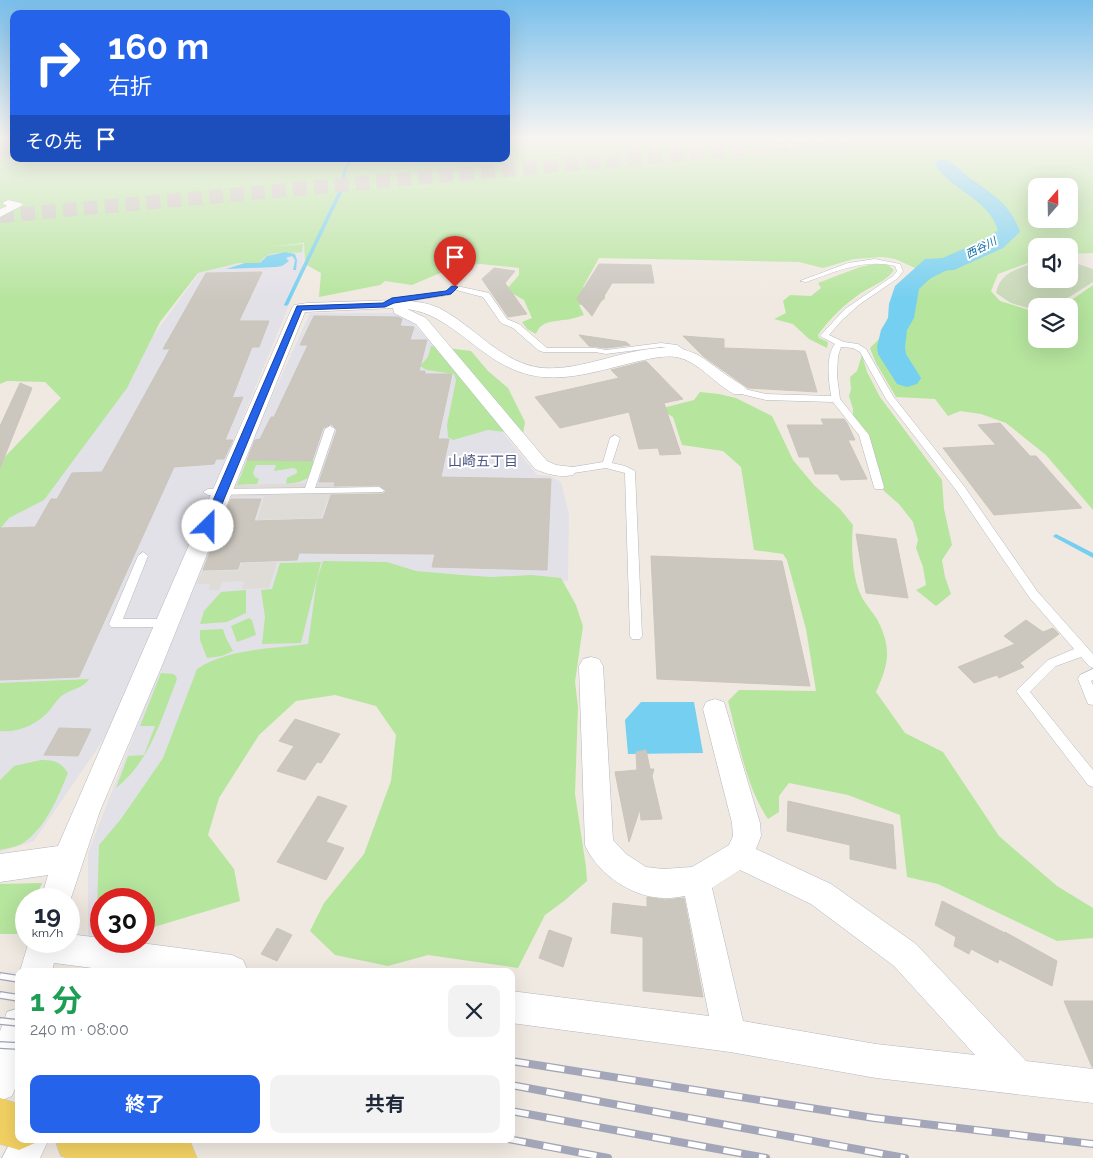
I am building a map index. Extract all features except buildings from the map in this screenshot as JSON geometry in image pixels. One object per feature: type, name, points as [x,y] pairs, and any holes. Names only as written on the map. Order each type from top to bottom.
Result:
[{"type":"main road","points":[[0,1121],[15,1126]]},
{"type":"main road","points":[[104,1143],[173,1158]]},
{"type":"street","points":[[0,214],[18,205],[8,204]]},
{"type":"street","points":[[59,888],[67,859],[168,623],[215,492],[299,308],[385,305],[424,307],[436,312],[496,357],[513,365],[540,372],[574,370],[671,352],[692,358],[731,387],[740,391]]},
{"type":"street","points":[[361,306],[403,311],[421,321],[541,465],[553,470],[567,471]]},
{"type":"street","points":[[591,666],[599,845],[609,858],[634,877],[654,883],[696,881],[739,855],[747,836],[746,823],[715,709]]},
{"type":"street","points":[[739,855],[820,894],[904,955],[1018,1078]]},
{"type":"street","points":[[0,868],[67,859]]},
{"type":"street","points":[[696,881],[730,1035]]},
{"type":"street","points":[[41,953],[200,968]]},
{"type":"street","points":[[515,1008],[730,1035],[876,1060],[1093,1086]]},
{"type":"street","points":[[0,1084],[15,1037]]},
{"type":"street","points":[[20,1158],[29,1143]]},
{"type":"lane","points":[[804,281],[868,262],[890,262],[898,265],[900,271],[896,277],[868,294],[841,315],[824,336],[842,344],[855,346],[863,351],[889,397],[960,488],[1033,594],[1093,663]]},
{"type":"lane","points":[[385,305],[392,301],[449,293],[455,287],[486,295],[504,321],[516,326],[541,348],[546,350],[595,350],[606,352],[661,345],[674,347],[692,358]]},
{"type":"lane","points":[[842,344],[837,346],[834,356],[833,376],[836,399],[864,435],[879,487]]},
{"type":"lane","points":[[740,391],[766,397],[836,399]]},
{"type":"lane","points":[[309,490],[330,429]]},
{"type":"lane","points":[[607,464],[615,438]]},
{"type":"lane","points":[[567,471],[607,464],[620,466],[630,471],[636,636]]},
{"type":"lane","points":[[215,492],[379,490]]},
{"type":"lane","points":[[143,556],[115,624],[168,623]]},
{"type":"lane","points":[[1083,651],[1052,663],[1022,692],[1093,781]]},
{"type":"lane","points":[[1093,674],[1084,679],[1093,700]]},
{"type":"shaded area","points":[[304,244],[303,271],[121,714],[34,841],[0,852],[0,519],[51,476],[199,273],[239,263],[252,248]]},
{"type":"shaded area","points":[[310,313],[398,313],[406,317],[429,340],[537,475],[550,476],[561,482],[569,514],[568,581],[408,585],[217,777],[151,888],[90,888],[90,943],[88,943],[88,853],[225,500]]},
{"type":"shaded area","points":[[386,484],[382,499],[328,499],[321,518],[257,520],[264,496],[231,497],[235,485]]},
{"type":"shaded area","points":[[277,562],[269,588],[242,589],[244,581],[222,582],[219,590],[208,590],[210,584],[197,584],[202,571],[239,570],[242,563]]},
{"type":"green space","points":[[0,192],[1028,192],[1028,228],[1078,228],[1078,192],[1093,192],[1093,253],[1078,254],[1078,238],[1028,238],[1028,263],[998,274],[991,291],[1000,301],[1028,310],[1028,348],[1078,348],[1078,298],[1074,298],[1093,285],[1093,510],[1046,455],[1006,423],[981,414],[960,411],[948,416],[935,399],[896,397],[876,363],[870,348],[903,315],[906,308],[903,290],[914,274],[915,268],[895,259],[883,257],[854,259],[823,268],[799,262],[599,258],[583,287],[605,292],[605,299],[600,302],[579,305],[584,315],[544,324],[536,334],[527,329],[522,322],[532,318],[524,300],[506,290],[519,275],[519,268],[481,264],[459,265],[412,285],[385,281],[380,285],[319,297],[321,273],[305,264],[304,243],[268,247],[303,244],[302,252],[268,255],[260,263],[239,263],[198,273],[160,322],[127,388],[44,500],[9,518],[0,529],[0,462],[61,398],[45,382],[7,381],[0,384]]},
{"type":"green space","points":[[879,263],[887,264],[894,270],[883,280],[849,302],[828,323],[818,335],[819,338],[828,342],[827,348],[809,339],[793,324],[774,319],[786,313],[783,301],[790,295],[811,296],[821,288],[818,283],[860,267]]},
{"type":"green space","points":[[1078,264],[1093,269],[1093,282],[1068,298],[1028,298],[1028,308],[1011,303],[996,293],[1002,280],[1016,270],[1028,265],[1028,288],[1078,288]]},
{"type":"green space","points":[[431,346],[471,351],[488,371],[508,388],[525,422],[523,434],[488,430],[453,440],[448,437],[447,425],[456,380],[454,374],[427,370],[420,366],[428,357]]},
{"type":"green space","points":[[862,355],[867,372],[880,397],[942,480],[944,509],[952,545],[942,560],[951,594],[936,606],[916,590],[926,585],[923,567],[916,548],[918,540],[913,522],[899,504],[884,491],[853,420],[853,409],[849,396],[851,389],[850,377],[857,371]]},
{"type":"green space","points":[[700,392],[736,398],[772,416],[793,460],[814,485],[840,509],[853,525],[853,560],[857,586],[882,629],[887,647],[884,673],[876,692],[905,733],[943,752],[999,836],[1057,886],[1093,908],[1093,938],[1057,941],[938,884],[907,877],[900,815],[848,795],[789,783],[779,796],[779,812],[768,819],[748,778],[728,701],[739,690],[816,691],[806,629],[787,560],[783,554],[754,550],[741,467],[723,451],[682,445],[673,417],[659,409],[694,400]]},
{"type":"green space","points":[[247,460],[314,461],[308,478],[299,482],[286,484],[287,478],[297,473],[297,470],[293,468],[274,471],[276,465],[256,465],[253,473],[259,479],[257,484],[237,485]]},
{"type":"green space","points":[[323,561],[387,562],[416,571],[491,577],[532,575],[561,578],[576,605],[583,626],[575,682],[578,707],[575,794],[587,881],[545,915],[518,968],[428,955],[388,966],[335,955],[310,931],[324,903],[364,854],[391,781],[396,735],[376,706],[335,695],[296,701],[259,735],[219,798],[208,835],[234,869],[240,901],[155,927],[155,888],[98,888],[99,845],[121,819],[163,758],[197,669],[209,662],[237,653],[308,644],[317,579]]},
{"type":"green space","points":[[321,562],[301,643],[262,644],[265,617],[261,590],[272,589],[280,563]]},
{"type":"green space","points":[[246,590],[246,613],[227,622],[200,624],[204,611],[221,592]]},
{"type":"green space","points":[[249,618],[252,620],[256,635],[237,642],[231,626]]},
{"type":"green space","points":[[223,629],[233,651],[222,656],[207,658],[200,640],[200,630]]},
{"type":"green space","points":[[161,673],[174,674],[177,678],[165,712],[146,753],[128,777],[116,788],[128,756],[144,755],[155,726],[140,726]]},
{"type":"green space","points":[[89,679],[57,700],[45,715],[34,723],[14,731],[0,731],[0,683]]},
{"type":"green space","points":[[41,760],[57,762],[68,773],[60,792],[45,821],[31,837],[21,844],[0,850],[0,780],[14,766]]},
{"type":"green space","points":[[42,883],[40,888],[15,888],[15,934],[0,934],[0,884]]},
{"type":"water","points":[[285,252],[295,254],[297,260],[296,270],[293,270],[295,260],[292,256],[286,258],[289,261],[282,266],[226,269],[245,263],[260,263],[267,256]]},
{"type":"water","points":[[641,702],[694,702],[703,753],[628,754],[625,720]]},
{"type":"waterway","points":[[286,305],[340,192]]},
{"type":"waterway","name":"西谷川","points":[[907,378],[892,354],[891,347],[894,330],[901,318],[902,304],[907,286],[933,264],[946,265],[995,243],[1009,232],[1005,220],[998,210],[978,192]]},
{"type":"waterway","name":"西谷川","points":[[905,290],[946,269],[946,265]]},
{"type":"waterway","points":[[1056,536],[1093,556]]},
{"type":"tunnel","points":[[0,216],[264,192]]},
{"type":"railway","points":[[0,976],[15,978]]},
{"type":"railway","points":[[0,995],[15,997]]},
{"type":"railway","points":[[0,1021],[15,1023]]},
{"type":"railway","points":[[0,1045],[15,1046]]},
{"type":"railway","points":[[515,1062],[874,1118],[1093,1144]]},
{"type":"railway","points":[[515,1086],[905,1158]]},
{"type":"railway","points":[[515,1112],[766,1158]]},
{"type":"railway","points":[[515,1140],[608,1158]]},
{"type":"district","name":"山崎五丁目","points":[[483,461]]},
{"type":"route","points":[[208,526],[299,308],[385,305],[392,301],[449,293],[455,287]]}]
